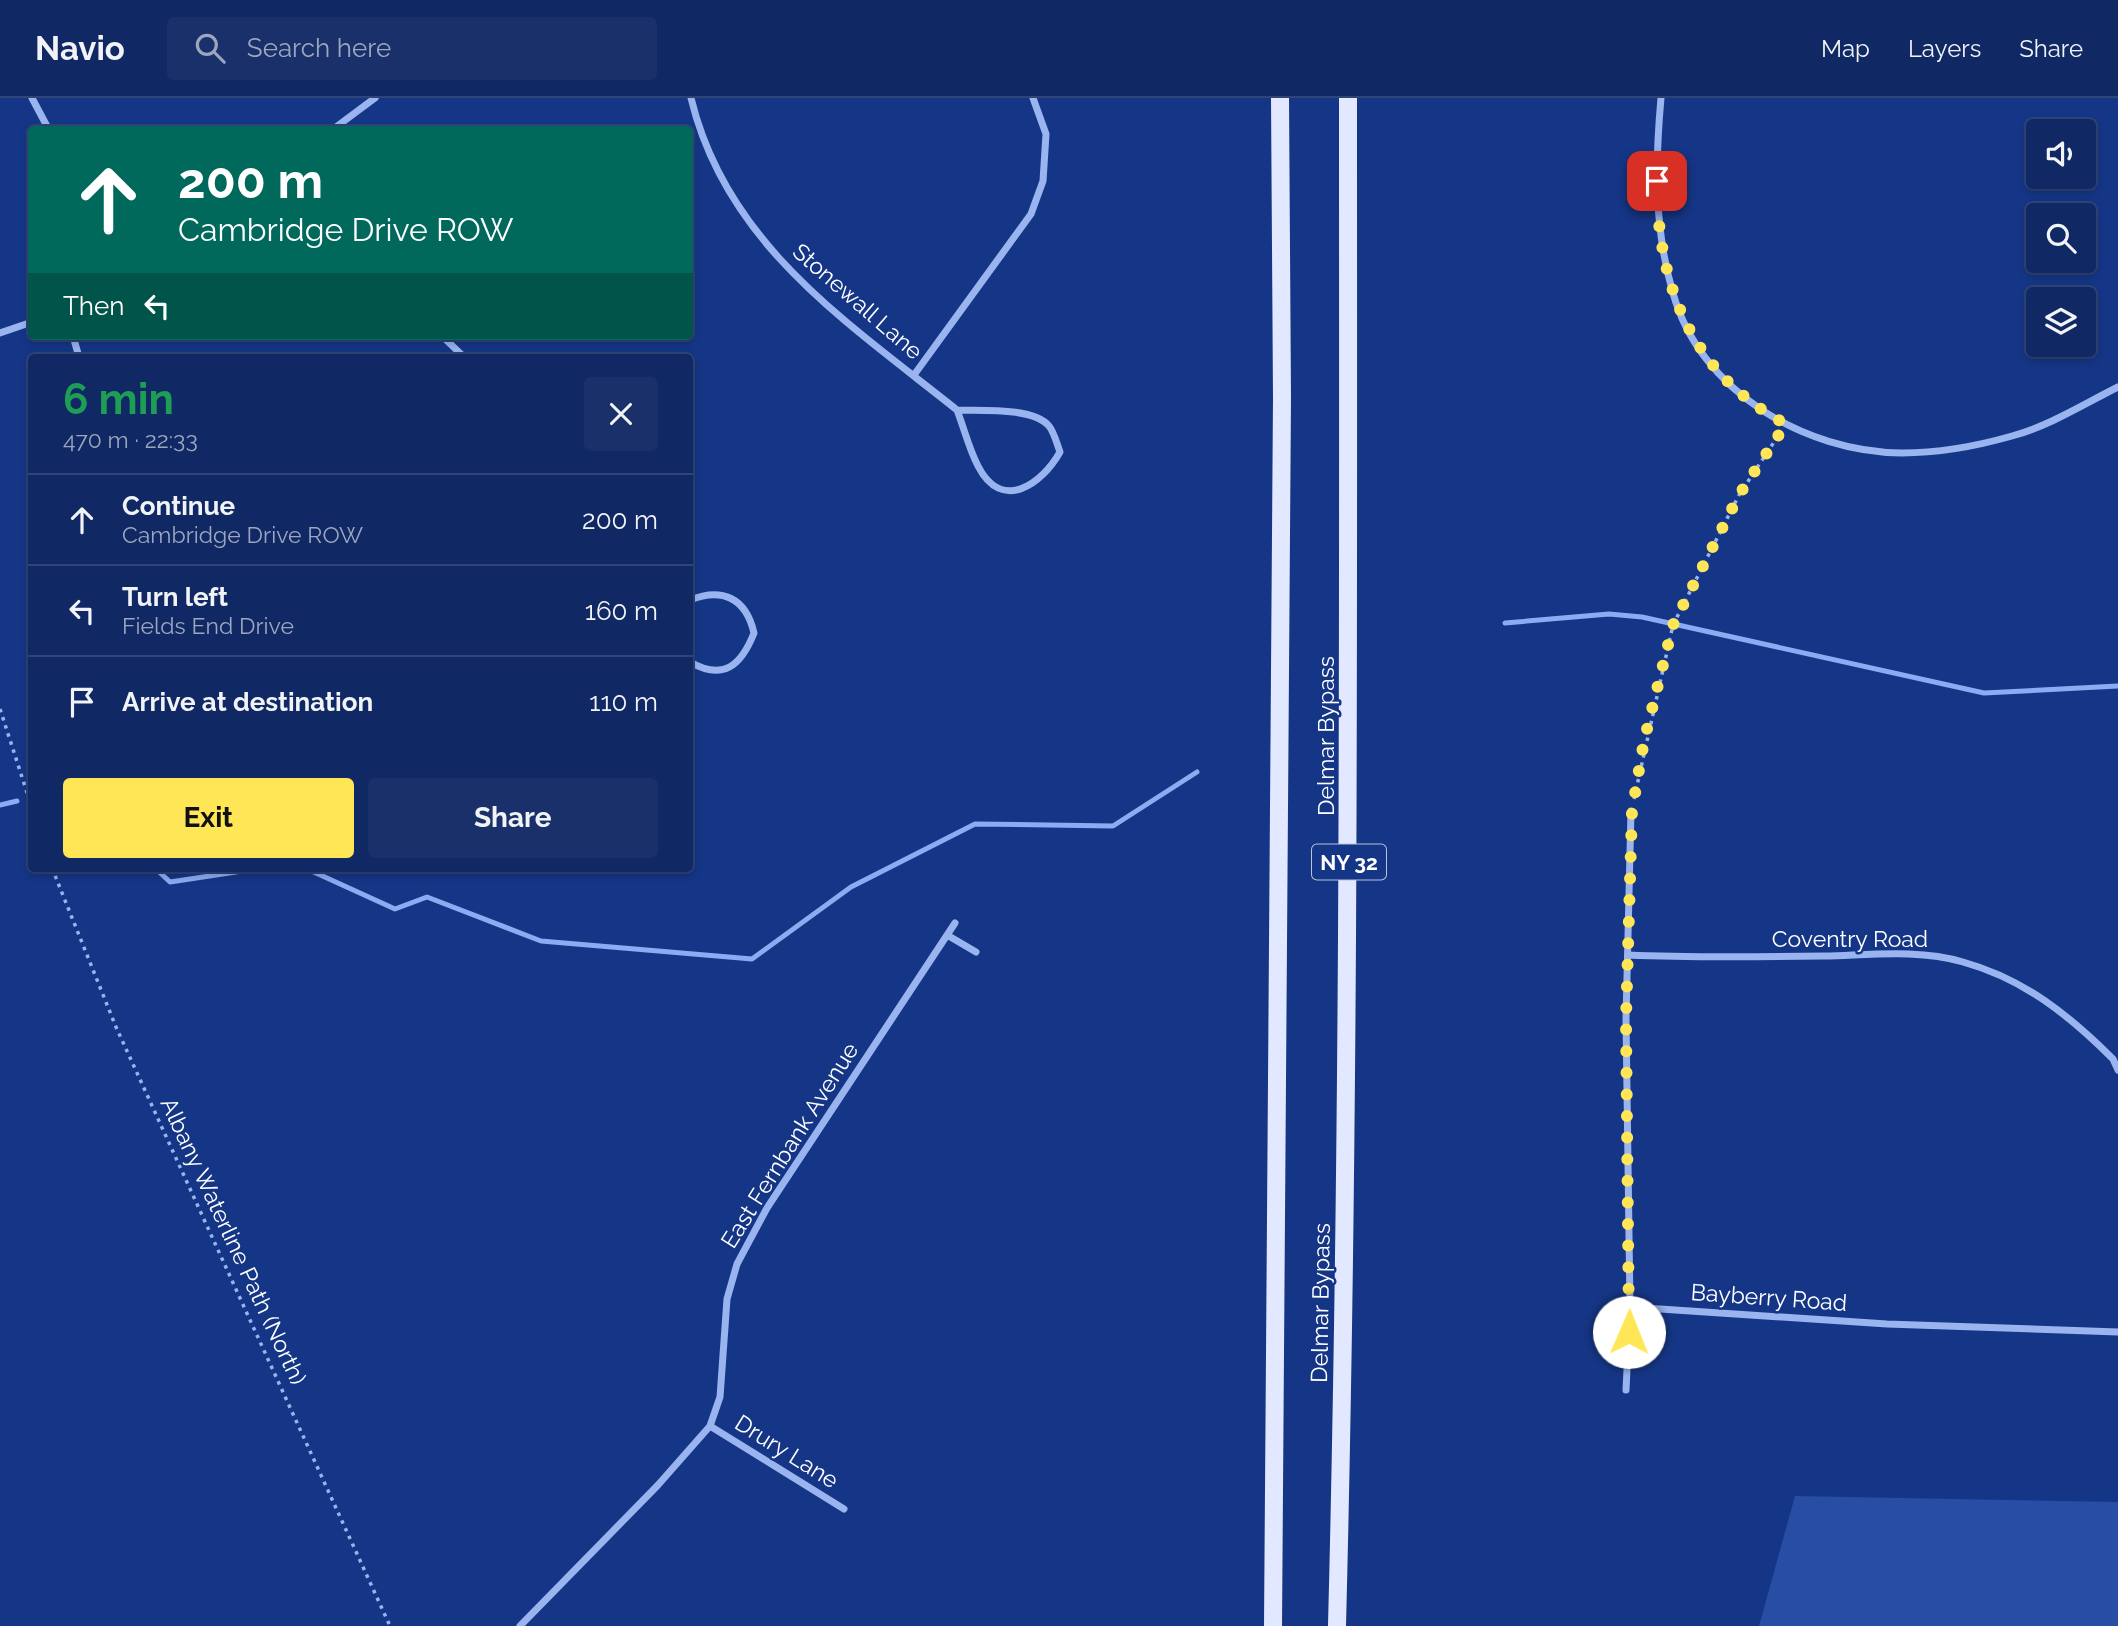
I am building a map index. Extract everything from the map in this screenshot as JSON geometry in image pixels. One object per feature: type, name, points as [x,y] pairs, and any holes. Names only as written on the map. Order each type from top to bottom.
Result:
[{"type":"main road","name":"Delmar Bypass","points":[[1273,1626],[1282,398],[1280,98]]},
{"type":"main road","name":"Delmar Bypass","points":[[1337,1626],[1344,1370],[1350,703],[1348,98]]},
{"type":"street","points":[[32,98],[47,126]]},
{"type":"street","points":[[337,126],[375,98]]},
{"type":"street","name":"Stonewall Lane","points":[[691,98],[696,118],[720,174],[762,241],[798,281],[957,410],[979,467],[991,483],[1000,489],[1017,490],[1032,485],[1048,473],[1060,452],[1050,426],[1038,418],[1011,412],[957,410]]},
{"type":"street","points":[[914,375],[1031,214],[1043,181],[1046,134],[1033,98]]},
{"type":"street","points":[[1661,98],[1658,136],[1658,229],[1673,296],[1702,355],[1745,397],[1786,424],[1852,448],[1902,453],[1955,449],[2014,436],[2118,387]]},
{"type":"street","points":[[0,334],[28,324]]},
{"type":"street","points":[[446,340],[461,354]]},
{"type":"street","points":[[693,599],[716,593],[737,601],[751,617],[754,633],[738,664],[722,670],[707,671],[693,664]]},
{"type":"street","points":[[1626,1390],[1630,1307],[1628,955],[1632,811]]},
{"type":"street","name":"East Fernbank Avenue","points":[[520,1626],[658,1485],[710,1426],[720,1398],[727,1299],[737,1264],[767,1208],[955,923]]},
{"type":"street","points":[[947,935],[975,952]]},
{"type":"street","name":"Coventry Road","points":[[1628,955],[1750,957],[1918,954],[1963,961],[2032,990],[2055,1005],[2113,1059],[2118,1070]]},
{"type":"street","name":"Bayberry Road","points":[[1630,1307],[1905,1325],[2118,1332]]},
{"type":"street","name":"Drury Lane","points":[[710,1426],[844,1509]]},
{"type":"path","points":[[1632,811],[1644,741],[1673,625],[1739,495],[1786,424]]},
{"type":"path","points":[[0,709],[28,796]]},
{"type":"path","name":"Albany Waterline Path (North)","points":[[54,872],[116,1027],[390,1626]]},
{"type":"shaded area","points":[[1795,1496],[2118,1502],[2118,1626],[1759,1626]]},
{"type":"waterway","points":[[1505,623],[1609,614],[1642,617],[1984,693],[2118,686]]},
{"type":"waterway","points":[[314,872],[395,909],[427,897],[541,941],[752,959],[851,887],[975,824],[1113,826],[1197,772]]},
{"type":"waterway","points":[[0,805],[17,801]]},
{"type":"waterway","points":[[159,872],[170,882],[236,872]]},
{"type":"route","points":[[1629,1332],[1626,1019],[1632,811],[1644,741],[1673,625],[1739,495],[1786,424],[1769,415],[1726,382],[1702,355],[1673,296],[1658,229],[1657,181]]}]
